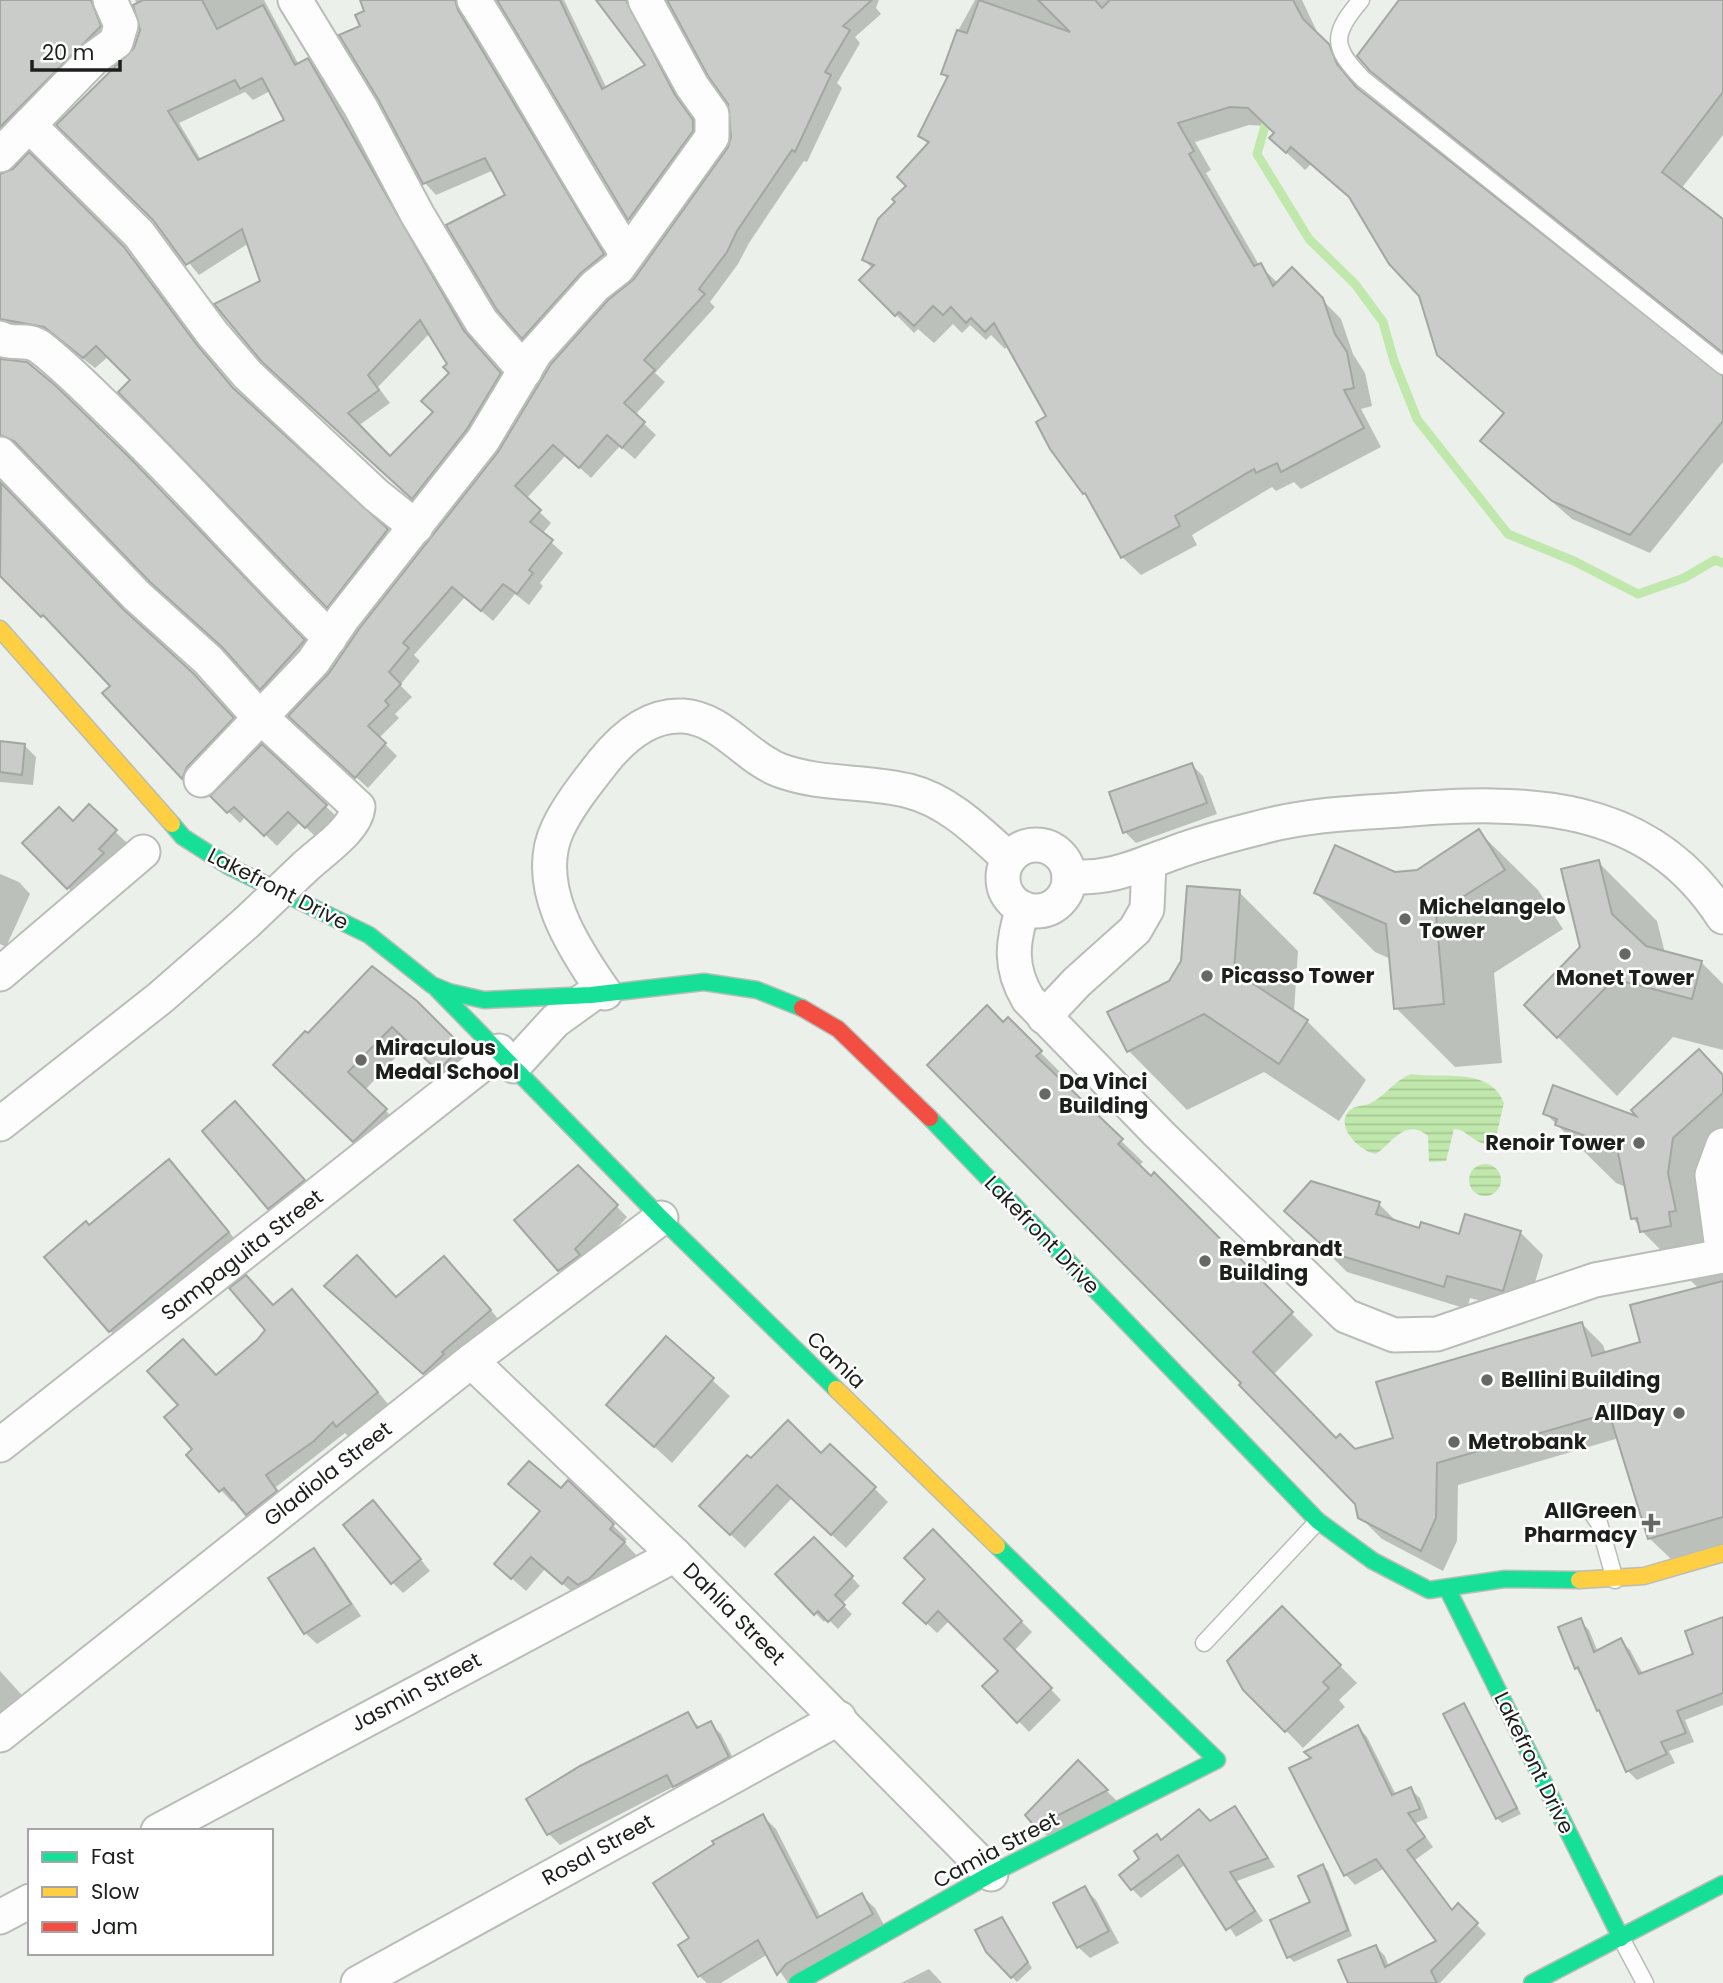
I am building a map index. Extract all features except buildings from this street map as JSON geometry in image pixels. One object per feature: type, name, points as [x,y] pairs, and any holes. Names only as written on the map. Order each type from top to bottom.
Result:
[{"type":"street","points":[[0,155],[94,58],[116,43],[121,25],[110,0]]},
{"type":"street","points":[[295,0],[361,108],[417,214],[481,321],[524,371]]},
{"type":"street","points":[[474,0],[499,36],[583,187],[626,254]]},
{"type":"street","points":[[201,780],[262,717],[330,638],[483,440],[524,371],[595,286],[618,268],[712,137],[712,114],[692,86],[645,0]]},
{"type":"street","points":[[29,125],[139,234],[212,333],[248,374],[376,495],[416,527]]},
{"type":"street","points":[[0,338],[7,343],[26,340],[38,346],[88,391],[183,481],[270,580],[330,638]]},
{"type":"street","points":[[0,454],[137,596],[208,660],[262,717],[358,807],[358,814],[344,831],[246,923],[160,998],[0,1124]]},
{"type":"street","name":"Lakefront Drive","points":[[0,629],[183,837],[230,867],[369,935],[432,985],[484,1000],[598,994],[704,982],[757,990],[801,1008],[838,1029],[884,1071],[1318,1521],[1390,1571],[1429,1590],[1526,1578],[1615,1580],[1644,1576],[1723,1553]]},
{"type":"street","points":[[598,994],[561,919],[553,889],[550,855],[557,830],[574,800],[615,747],[632,732],[655,722],[682,716],[701,720],[718,728],[765,763],[792,775],[848,784],[891,787],[930,798],[969,824],[1009,859]]},
{"type":"street","points":[[1069,876],[1108,876],[1209,841],[1312,816],[1480,805],[1545,807],[1606,822],[1662,851],[1711,898],[1723,917]]},
{"type":"street","points":[[1045,846],[1062,857],[1069,876],[1067,889],[1060,900],[1049,908],[1036,911],[1023,908],[1007,892],[1004,870],[1009,859],[1025,847],[1045,846]]},
{"type":"street","points":[[0,974],[143,852]]},
{"type":"street","points":[[1044,1017],[1077,982],[1135,930],[1147,909],[1149,862]]},
{"type":"street","points":[[1023,908],[1013,946],[1013,964],[1018,982],[1044,1017],[1346,1316],[1394,1335],[1437,1334],[1595,1280],[1723,1256],[1712,1175],[1723,1145]]},
{"type":"street","name":"Camia","points":[[432,985],[499,1061],[1217,1760]]},
{"type":"street","name":"Lakefront Drive","points":[[499,1061],[598,994]]},
{"type":"street","name":"Sampaguita Street","points":[[0,1445],[499,1061]]},
{"type":"street","name":"Gladiola Street","points":[[0,1734],[471,1361],[661,1218]]},
{"type":"street","name":"Dahlia Street","points":[[471,1361],[675,1555],[991,1874]]},
{"type":"street","name":"Jasmin Street","points":[[162,1829],[675,1555]]},
{"type":"street","name":"Lakefront Drive","points":[[1447,1588],[1621,1938]]},
{"type":"street","name":"Rosal Street","points":[[358,1983],[839,1718]]},
{"type":"street","name":"Camia Street","points":[[797,1983],[991,1874],[1217,1760]]},
{"type":"street","points":[[1532,1983],[1723,1884]]},
{"type":"street","points":[[0,1917],[28,1902]]},
{"type":"lane","points":[[1361,0],[1340,30],[1337,45],[1344,59],[1363,79],[1723,366]]},
{"type":"lane","points":[[1592,1513],[1599,1523],[1615,1580]]},
{"type":"lane","points":[[1203,1643],[1318,1521]]},
{"type":"lane","points":[[1621,1938],[1644,1983]]},
{"type":"shaded area","points":[[1411,1074],[1463,1077],[1488,1084],[1497,1091],[1504,1103],[1496,1137],[1485,1144],[1454,1129],[1446,1161],[1429,1162],[1428,1136],[1413,1129],[1400,1134],[1376,1154],[1363,1149],[1347,1130],[1346,1116],[1352,1108],[1371,1103]]},
{"type":"shaded area","points":[[1485,1164],[1496,1169],[1501,1180],[1496,1191],[1485,1196],[1474,1191],[1469,1180],[1474,1169]]},
{"type":"waterway","points":[[1268,116],[1257,154],[1309,239],[1355,284],[1383,322],[1394,361],[1417,419],[1508,534],[1574,561],[1638,594],[1684,578],[1715,560],[1723,563]]},
{"type":"traffic: fast","points":[[172,824],[183,837],[230,867],[369,935],[432,985],[449,992],[484,1000],[591,995],[704,982],[757,990],[802,1008]]},
{"type":"traffic: fast","points":[[437,989],[661,1218],[836,1389]]},
{"type":"traffic: fast","points":[[930,1118],[1318,1521],[1373,1561],[1429,1590],[1505,1579],[1579,1580]]},
{"type":"traffic: fast","points":[[797,1983],[991,1874],[1217,1760],[997,1546]]},
{"type":"traffic: fast","points":[[1447,1588],[1621,1938]]},
{"type":"traffic: fast","points":[[1532,1983],[1723,1884]]},
{"type":"traffic: slow","points":[[0,629],[172,824]]},
{"type":"traffic: slow","points":[[836,1389],[997,1546]]},
{"type":"traffic: slow","points":[[1579,1580],[1644,1576],[1723,1553]]},
{"type":"traffic: jam","points":[[802,1008],[838,1029],[930,1118]]},
{"type":"place","name":"Michelangelo Tower","points":[[1405,919]]},
{"type":"place","name":"Monet Tower","points":[[1625,954]]},
{"type":"place","name":"Picasso Tower","points":[[1207,976]]},
{"type":"place","name":"Miraculous Medal School","points":[[361,1060]]},
{"type":"place","name":"Da Vinci Building","points":[[1045,1094]]},
{"type":"place","name":"Renoir Tower","points":[[1639,1143]]},
{"type":"place","name":"Rembrandt Building","points":[[1205,1261]]},
{"type":"place","name":"Bellini Building","points":[[1487,1380]]},
{"type":"place","name":"AllDay","points":[[1679,1413]]},
{"type":"place","name":"Metrobank","points":[[1454,1442]]},
{"type":"place","name":"AllGreen Pharmacy","points":[[1651,1523]]}]
